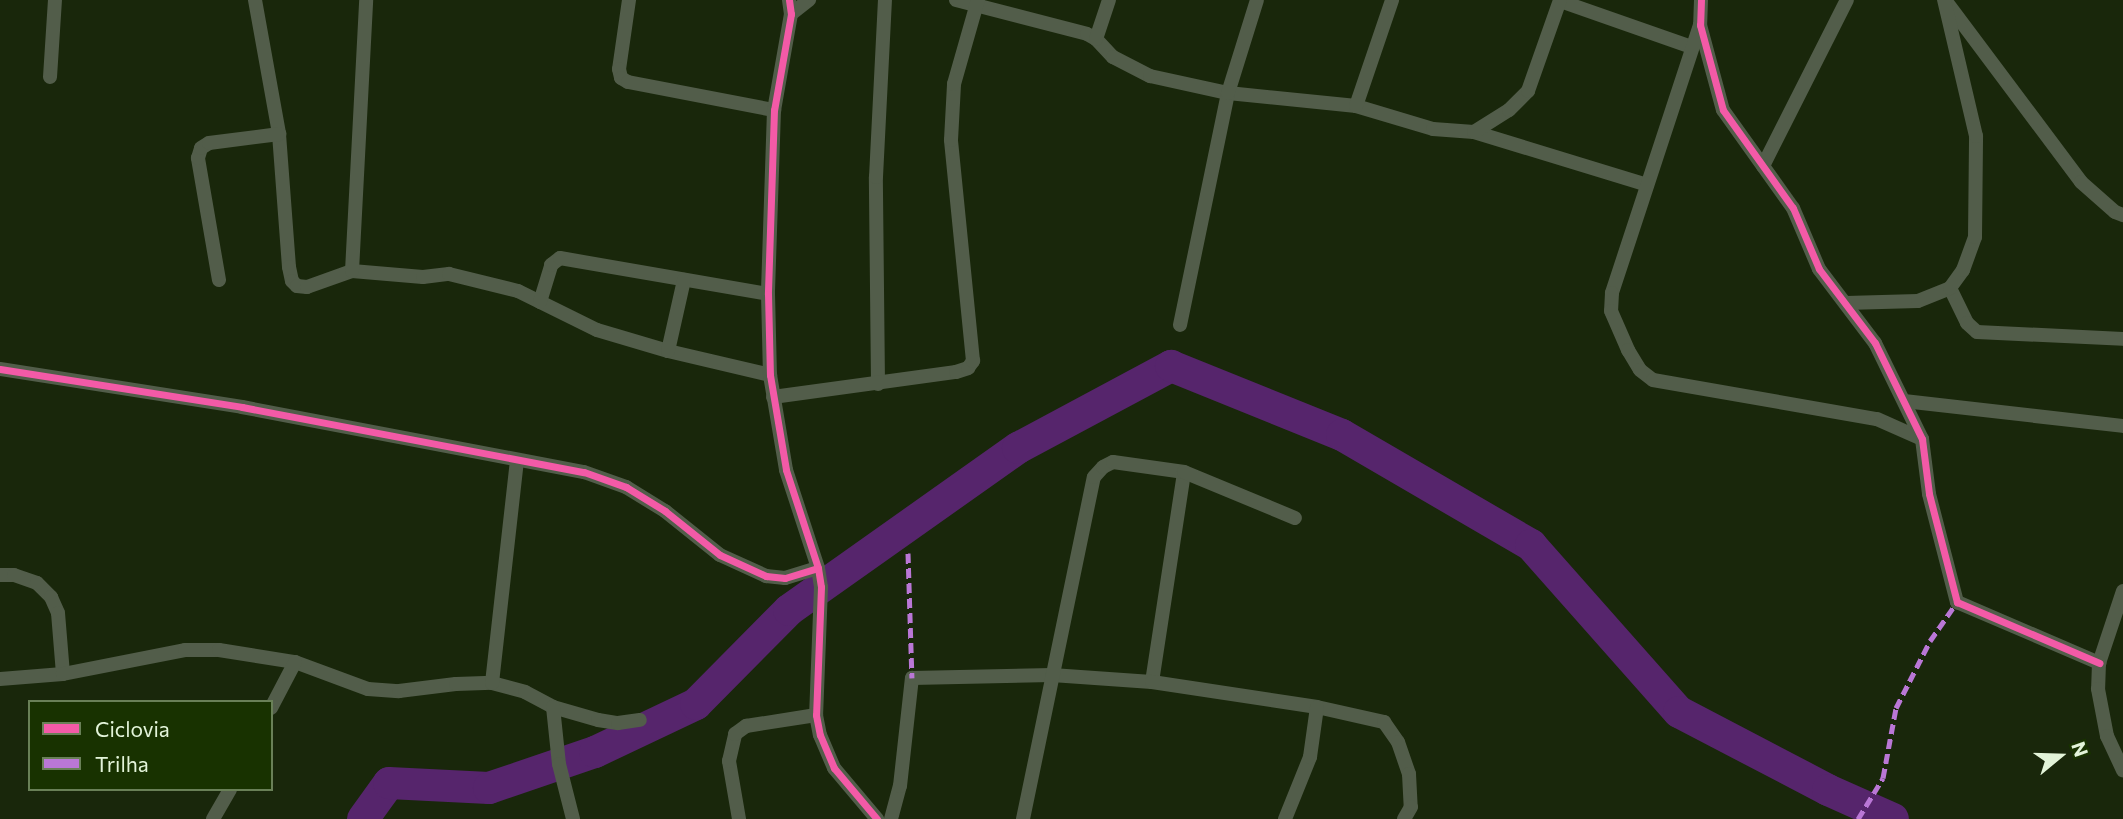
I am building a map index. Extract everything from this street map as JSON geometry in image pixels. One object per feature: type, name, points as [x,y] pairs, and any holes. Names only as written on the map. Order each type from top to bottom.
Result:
[{"type":"street","points":[[50,78],[55,0]]},
{"type":"street","points":[[255,0],[260,43],[279,134],[292,281],[307,287],[352,271],[424,277],[449,274],[517,292],[597,330],[668,351],[771,375]]},
{"type":"street","points":[[352,271],[366,0]]},
{"type":"street","points":[[629,0],[618,69],[621,78],[628,82],[774,110]]},
{"type":"street","points":[[808,0],[790,7],[774,110],[768,293],[771,375],[786,470],[818,568],[821,600],[816,715],[834,768],[877,819]]},
{"type":"street","points":[[878,384],[876,177],[885,0]]},
{"type":"street","points":[[956,0],[978,2],[1096,39],[1113,57],[1150,76],[1228,93],[1356,106],[1433,129],[1474,132],[1647,185]]},
{"type":"street","points":[[1096,39],[1109,0]]},
{"type":"street","points":[[1180,326],[1228,93],[1257,0]]},
{"type":"street","points":[[1356,106],[1392,0]]},
{"type":"street","points":[[1474,132],[1509,110],[1528,91],[1560,0],[1691,47]]},
{"type":"street","points":[[1701,0],[1700,25],[1723,110],[1793,208],[1819,269],[1875,343],[1922,439],[1929,494],[1957,603],[2099,663]]},
{"type":"street","points":[[1763,166],[1847,0]]},
{"type":"street","points":[[1846,303],[1918,301],[1950,288],[1963,270],[1975,237],[1976,135],[1945,0]]},
{"type":"street","points":[[1945,0],[2081,182],[2115,212],[2123,215]]},
{"type":"street","points":[[773,397],[956,372],[968,368],[973,361],[951,140],[954,83],[978,2]]},
{"type":"street","points":[[1700,25],[1612,293],[1611,311],[1640,370],[1653,380],[1877,419],[1922,439]]},
{"type":"street","points":[[219,280],[198,158],[201,148],[209,143],[279,134]]},
{"type":"street","points":[[540,302],[551,265],[560,258],[768,293]]},
{"type":"street","points":[[668,351],[684,280]]},
{"type":"street","points":[[1950,288],[1966,323],[1977,332],[2123,339]]},
{"type":"street","points":[[0,369],[242,407],[584,472],[626,487],[665,511],[720,555],[766,576],[785,578],[818,568]]},
{"type":"street","points":[[1904,401],[2123,426]]},
{"type":"street","points":[[492,683],[517,460]]},
{"type":"street","points":[[1023,819],[1094,477],[1113,461],[1184,472],[1295,517]]},
{"type":"street","points":[[1152,682],[1184,472]]},
{"type":"street","points":[[0,575],[14,575],[37,583],[51,597],[58,612],[63,674]]},
{"type":"street","points":[[2123,591],[2117,627],[2099,663],[2098,689],[2107,737],[2123,770]]},
{"type":"street","points":[[0,679],[63,674],[184,649],[219,650],[295,662],[368,689],[399,691],[492,683],[525,692],[553,707],[608,722],[640,720]]},
{"type":"street","points":[[273,704],[295,662]]},
{"type":"street","points":[[891,819],[900,786],[912,678],[1052,675],[1152,682],[1317,707],[1384,722],[1398,742],[1409,774],[1411,807],[1404,819]]},
{"type":"street","points":[[553,707],[559,764],[573,819]]},
{"type":"street","points":[[1285,819],[1310,757],[1317,707]]},
{"type":"street","points":[[739,819],[729,761],[735,734],[746,726],[816,715]]},
{"type":"street","points":[[213,819],[229,791]]},
{"type":"waterway","points":[[363,819],[389,783],[489,788],[595,752],[696,704],[789,610],[1018,448],[1171,366],[1342,435],[1531,545],[1679,712],[1828,790],[1893,819]]},
{"type":"marked path","points":[[908,553],[912,678]]},
{"type":"marked path","points":[[1858,819],[1883,778],[1896,708],[1930,641],[1957,602]]},
{"type":"cycle path","points":[[789,0],[791,14],[774,110],[768,294],[770,375],[786,470],[818,568],[821,587],[816,715],[820,735],[834,768],[877,819]]},
{"type":"cycle path","points":[[1701,0],[1700,25],[1723,110],[1793,208],[1819,269],[1875,343],[1922,439],[1929,494],[1957,602],[2099,663]]},
{"type":"cycle path","points":[[0,369],[242,407],[584,472],[626,487],[665,511],[720,555],[766,576],[785,578],[818,568]]}]
